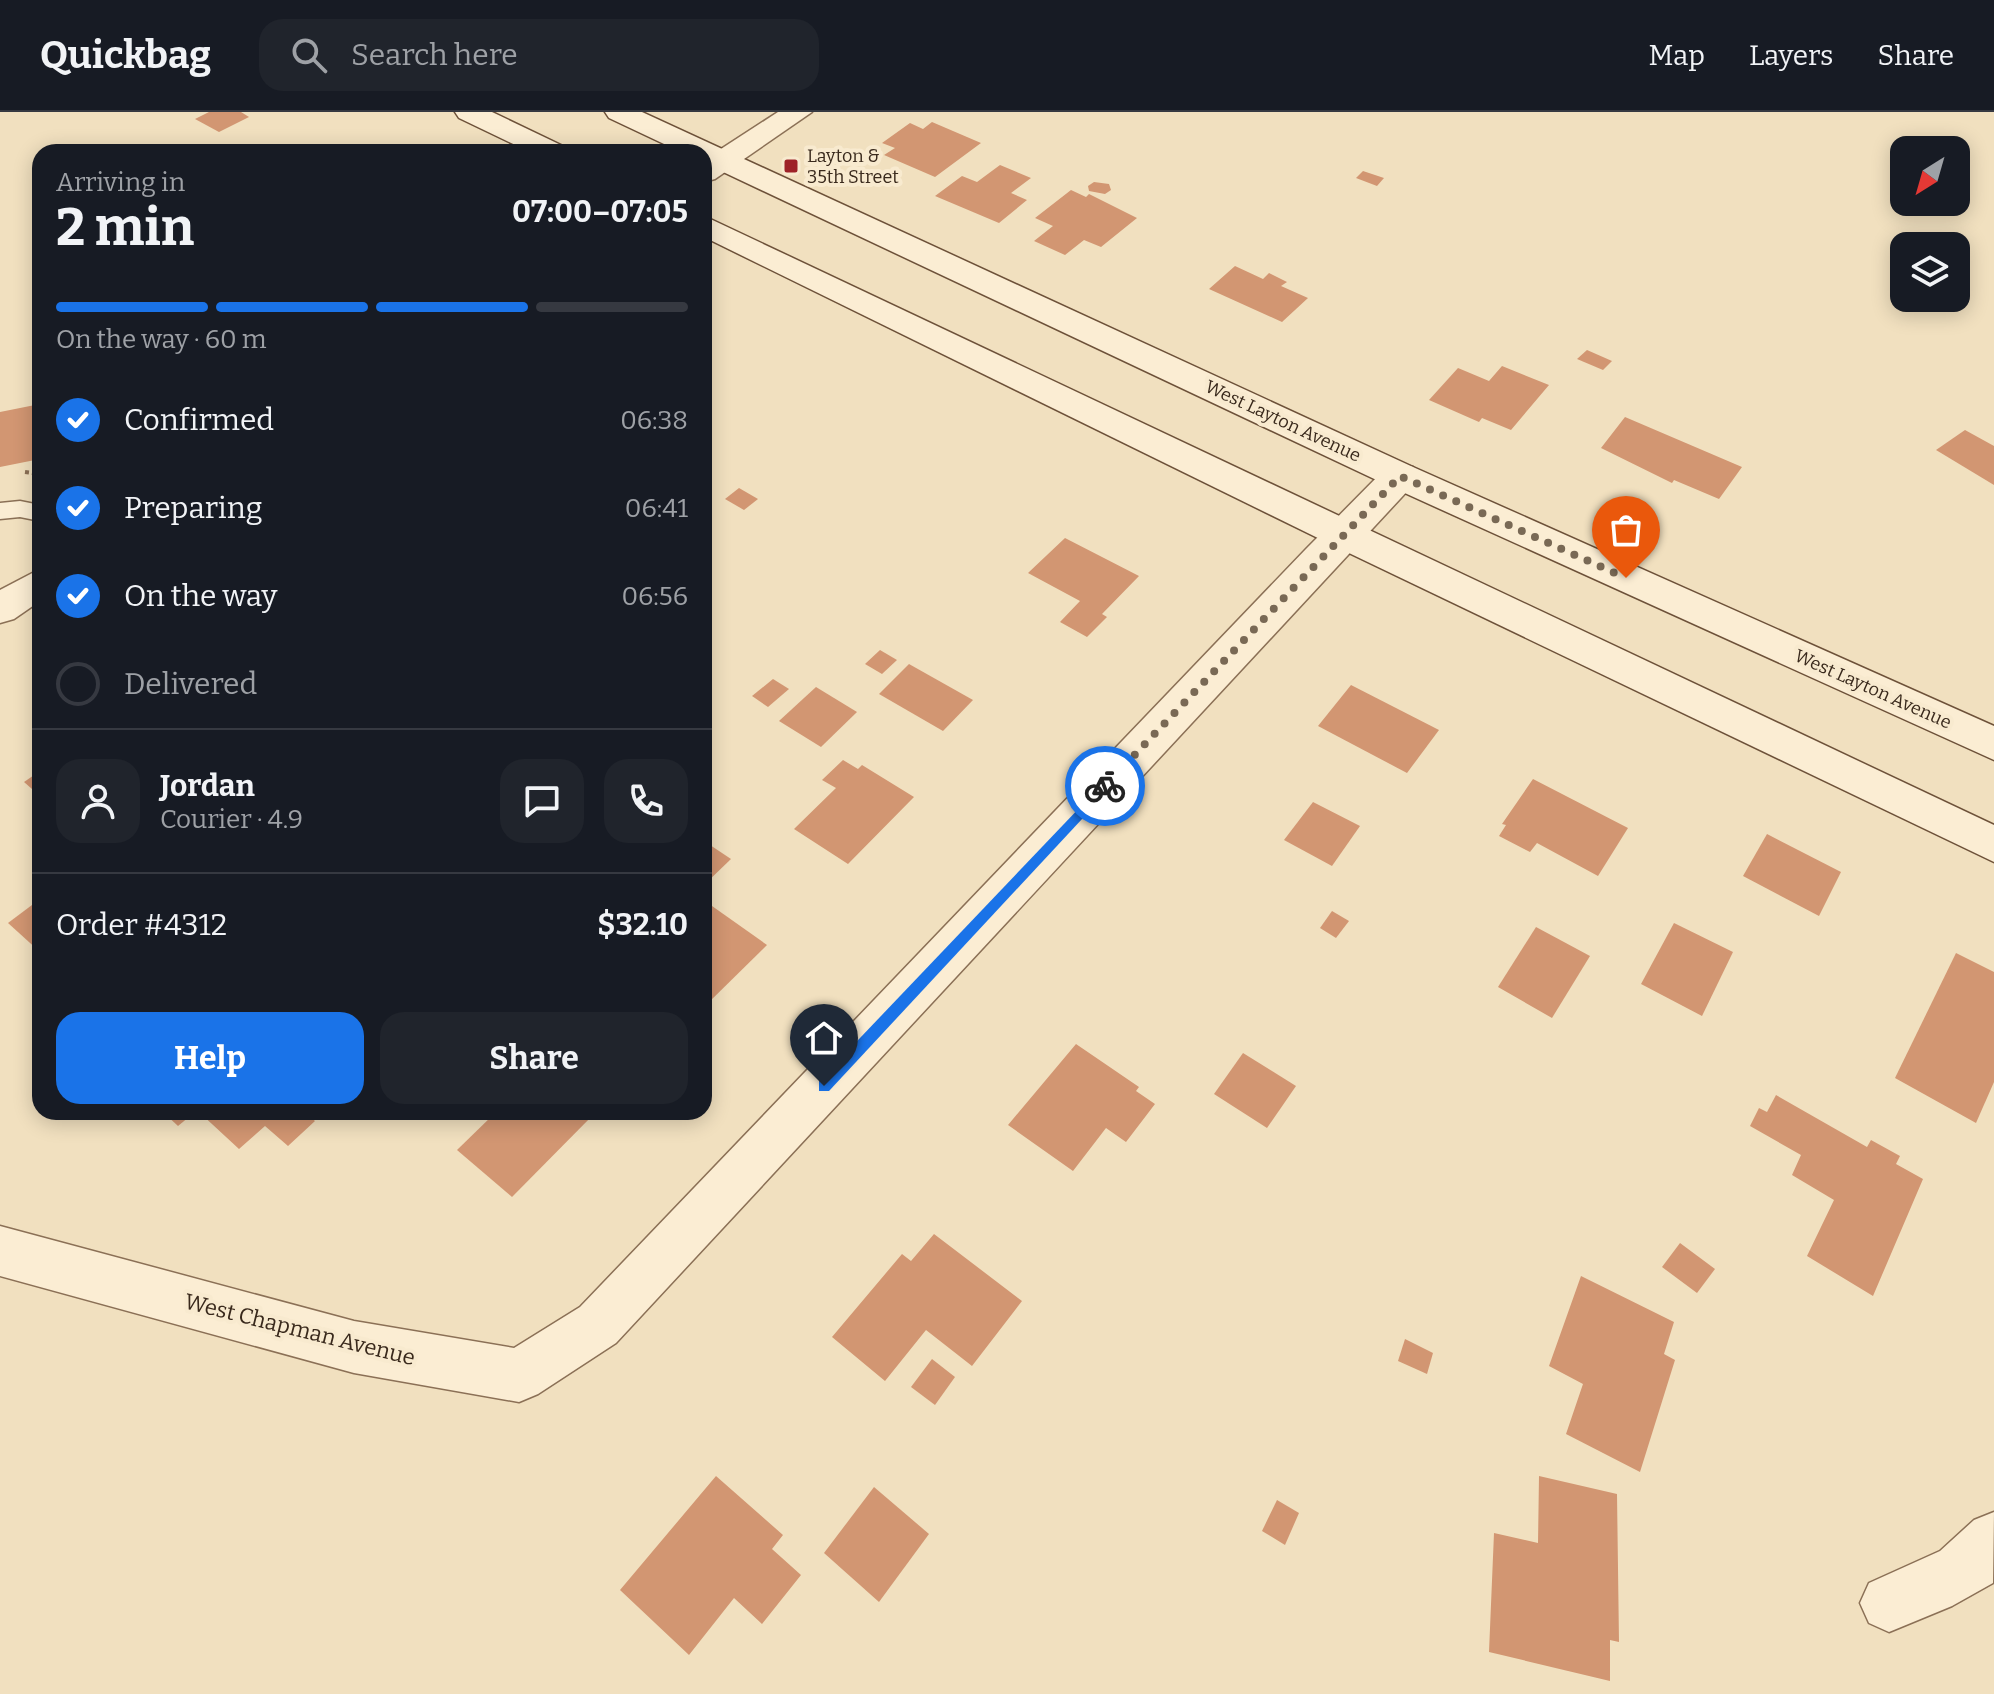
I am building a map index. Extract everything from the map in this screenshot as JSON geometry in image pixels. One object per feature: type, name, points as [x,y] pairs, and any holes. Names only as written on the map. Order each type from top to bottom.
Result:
[{"type":"main road","points":[[469,112],[536,144]]},
{"type":"main road","name":"West Layton Avenue","points":[[619,112],[675,144]]},
{"type":"main road","points":[[714,166],[798,112]]},
{"type":"main road","name":"West Layton Avenue","points":[[714,166],[1994,744]]},
{"type":"main road","points":[[712,229],[1341,534],[1994,844]]},
{"type":"main road","name":"West Chapman Avenue","points":[[0,1251],[354,1347],[519,1375],[598,1325],[1341,534],[1400,476]]},
{"type":"main road","points":[[0,609],[32,588]]},
{"type":"main road","points":[[1889,1603],[1949,1578],[1969,1566],[1994,1540]]},
{"type":"lane","points":[[0,511],[32,511]]},
{"type":"building","points":[[209,112],[241,112],[249,117],[219,132],[195,119]]},
{"type":"building","points":[[932,122],[981,143],[935,177],[884,155],[895,148],[882,143],[910,123],[923,129]]},
{"type":"building","points":[[1000,165],[1031,178],[1011,193],[1027,200],[999,223],[935,196],[962,176],[977,182]]},
{"type":"building","points":[[1363,171],[1384,178],[1377,186],[1356,178]]},
{"type":"building","points":[[1094,182],[1109,184],[1111,190],[1105,194],[1089,191],[1088,186]]},
{"type":"building","points":[[1071,190],[1086,197],[1089,194],[1137,218],[1101,247],[1084,240],[1065,255],[1034,241],[1053,226],[1035,218]]},
{"type":"building","points":[[1235,266],[1263,279],[1269,273],[1287,282],[1281,286],[1308,298],[1282,322],[1209,289]]},
{"type":"building","points":[[1587,350],[1612,361],[1603,370],[1577,359]]},
{"type":"building","points":[[1502,366],[1549,385],[1511,430],[1482,418],[1479,422],[1429,400],[1458,368],[1489,381]]},
{"type":"building","points":[[32,406],[32,461],[0,467],[0,412]]},
{"type":"building","points":[[1625,417],[1742,467],[1719,499],[1674,480],[1672,483],[1601,448]]},
{"type":"building","points":[[1965,430],[1994,446],[1994,485],[1936,450]]},
{"type":"building","points":[[739,488],[758,499],[744,510],[725,499]]},
{"type":"building","points":[[1065,538],[1139,576],[1102,614],[1107,617],[1087,637],[1060,622],[1080,601],[1028,573]]},
{"type":"building","points":[[880,650],[897,660],[882,674],[865,664]]},
{"type":"building","points":[[909,664],[973,700],[943,731],[879,694]]},
{"type":"building","points":[[773,679],[789,689],[768,707],[752,696]]},
{"type":"building","points":[[1351,685],[1439,730],[1407,773],[1318,726]]},
{"type":"building","points":[[816,687],[857,712],[821,747],[779,721]]},
{"type":"building","points":[[843,760],[858,769],[862,765],[914,797],[848,864],[794,829],[836,788],[822,780]]},
{"type":"building","points":[[32,776],[32,789],[24,782]]},
{"type":"building","points":[[1533,779],[1628,828],[1598,876],[1537,843],[1530,852],[1499,836],[1506,825],[1502,824]]},
{"type":"building","points":[[1313,802],[1360,826],[1332,866],[1284,840]]},
{"type":"building","points":[[1767,834],[1841,872],[1819,916],[1743,876]]},
{"type":"building","points":[[712,846],[731,859],[712,877]]},
{"type":"building","points":[[32,905],[32,945],[8,923]]},
{"type":"building","points":[[712,906],[767,945],[712,999]]},
{"type":"building","points":[[1332,911],[1349,921],[1336,938],[1320,928]]},
{"type":"building","points":[[1674,923],[1733,952],[1702,1016],[1641,984]]},
{"type":"building","points":[[1536,927],[1590,956],[1552,1018],[1498,987]]},
{"type":"building","points":[[1956,953],[1994,972],[1994,1082],[1976,1123],[1895,1078]]},
{"type":"building","points":[[1076,1044],[1139,1087],[1136,1091],[1155,1104],[1126,1142],[1106,1128],[1073,1171],[1008,1125]]},
{"type":"building","points":[[1243,1053],[1296,1086],[1267,1128],[1214,1094]]},
{"type":"building","points":[[1776,1095],[1867,1147],[1871,1140],[1900,1156],[1896,1164],[1923,1179],[1873,1296],[1807,1256],[1834,1200],[1792,1175],[1801,1155],[1750,1126],[1759,1108],[1767,1112]]},
{"type":"building","points":[[172,1120],[185,1120],[178,1126]]},
{"type":"building","points":[[208,1120],[315,1121],[288,1146],[265,1126],[239,1149]]},
{"type":"building","points":[[488,1120],[588,1120],[512,1197],[457,1150]]},
{"type":"building","points":[[934,1234],[1022,1301],[972,1366],[926,1330],[885,1381],[832,1337],[902,1254],[911,1261]]},
{"type":"building","points":[[1680,1243],[1715,1269],[1697,1293],[1662,1267]]},
{"type":"building","points":[[1581,1276],[1674,1322],[1664,1354],[1675,1360],[1640,1472],[1566,1434],[1583,1384],[1549,1366]]},
{"type":"building","points":[[1405,1339],[1433,1353],[1427,1374],[1398,1361]]},
{"type":"building","points":[[932,1359],[955,1377],[935,1405],[911,1387]]},
{"type":"building","points":[[716,1476],[783,1535],[772,1549],[801,1575],[762,1624],[734,1598],[689,1655],[620,1590]]},
{"type":"building","points":[[1539,1476],[1617,1494],[1619,1642],[1610,1640],[1610,1681],[1489,1652],[1494,1533],[1538,1543]]},
{"type":"building","points":[[874,1487],[929,1534],[879,1602],[824,1553]]},
{"type":"building","points":[[1277,1500],[1299,1513],[1285,1545],[1262,1531]]},
{"type":"way so far","points":[[1105,786],[1400,476],[1626,578]]},
{"type":"place","name":"Layton & 35th Street","points":[[791,166]]},
{"type":"route","points":[[824,1086],[1105,786]]}]
